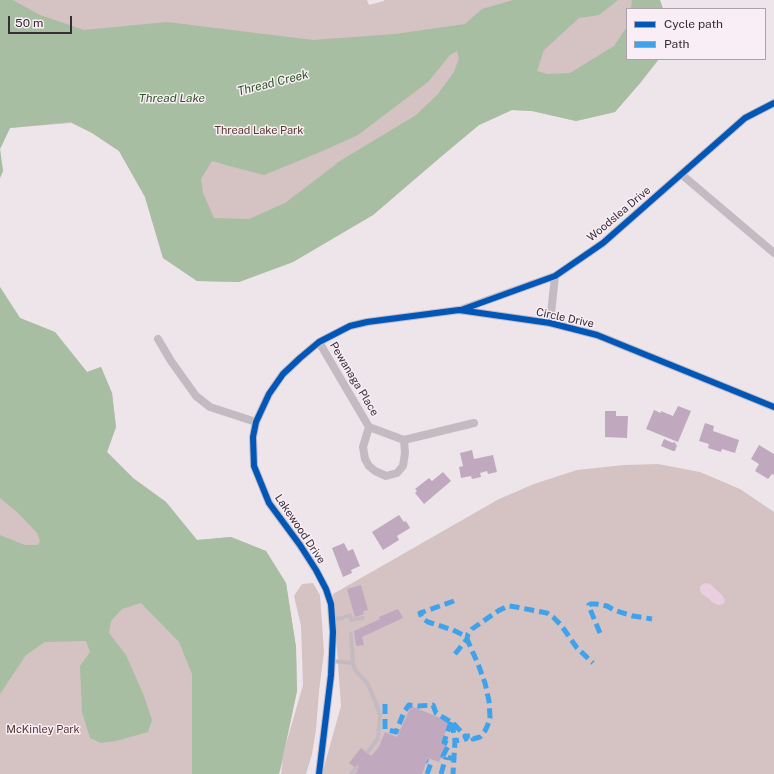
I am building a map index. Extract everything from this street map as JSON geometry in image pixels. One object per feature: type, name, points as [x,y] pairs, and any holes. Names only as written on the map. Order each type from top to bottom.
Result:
[{"type":"street","name":"Woodslea Drive","points":[[459,310],[555,276],[603,243],[745,118],[774,103]]},
{"type":"street","points":[[681,174],[774,253]]},
{"type":"street","points":[[550,324],[555,276]]},
{"type":"street","name":"Circle Drive","points":[[319,342],[350,326],[367,322],[459,310],[550,324],[597,335],[773,405]]},
{"type":"street","points":[[158,339],[171,361],[196,396],[210,407],[256,422]]},
{"type":"street","name":"Lakewood Drive","points":[[319,342],[283,374],[269,394],[256,422],[253,437],[254,466],[268,503],[300,545],[316,570],[326,589],[331,604],[333,632],[328,704],[319,774]]},
{"type":"street","name":"Pewanaga Place","points":[[319,342],[369,427],[404,440],[405,453],[403,466],[397,473],[386,476],[375,471],[365,460],[363,447],[369,427]]},
{"type":"street","points":[[404,440],[474,423]]},
{"type":"lane","points":[[332,619],[350,615],[351,620],[363,618]]},
{"type":"lane","points":[[351,634],[353,663],[355,670],[368,684],[380,714],[378,738],[368,752]]},
{"type":"lane","points":[[331,661],[353,663]]},
{"type":"lane","points":[[351,774],[357,766]]},
{"type":"green space","name":"Thread Lake","points":[[0,0],[367,0],[369,5],[384,0],[660,0],[663,8],[626,8],[626,60],[658,60],[615,112],[576,121],[532,111],[512,110],[479,125],[373,215],[293,262],[239,282],[197,281],[163,258],[145,197],[119,151],[92,133],[71,123],[10,128],[0,149]]},
{"type":"green space","points":[[0,149],[3,171],[0,178]]},
{"type":"green space","name":"McKinley Park","points":[[0,287],[20,318],[55,332],[87,372],[101,367],[112,393],[116,427],[107,452],[133,478],[166,502],[197,540],[231,537],[266,551],[286,583],[296,647],[297,691],[286,744],[303,685],[301,626],[294,596],[302,584],[313,583],[320,595],[324,652],[316,730],[312,754],[306,774],[281,774],[283,761],[279,774],[0,774]]},
{"type":"green space","points":[[658,464],[700,472],[740,489],[774,512],[774,774],[322,774],[341,706],[333,594],[499,499],[534,484],[577,470],[624,465]]},
{"type":"sand","points":[[706,583],[710,584],[722,595],[725,600],[723,604],[718,605],[702,594],[700,587]]},
{"type":"water","name":"Thread Lake","points":[[0,0],[13,0],[40,15],[84,30],[167,22],[313,40],[395,34],[465,24],[482,9],[513,0],[618,0],[599,15],[579,18],[544,50],[537,71],[547,74],[570,73],[614,46],[626,28],[626,60],[658,60],[615,112],[576,121],[532,111],[512,110],[479,125],[373,215],[293,262],[239,282],[197,281],[163,258],[145,197],[119,151],[92,133],[71,122],[10,128],[0,149]],"holes":[[[457,51],[459,58],[454,72],[438,94],[416,115],[340,161],[285,203],[249,219],[214,218],[203,193],[201,179],[212,161],[264,175],[358,135],[428,82],[450,55]]]},
{"type":"water","points":[[631,0],[660,0],[663,8],[631,8]]},
{"type":"water","points":[[0,149],[3,171],[0,178]]},
{"type":"water","points":[[0,287],[20,318],[55,332],[87,372],[101,367],[112,393],[116,427],[107,452],[133,478],[166,502],[197,540],[231,537],[266,551],[286,583],[296,647],[297,691],[279,774],[192,774],[192,674],[179,642],[141,603],[122,609],[111,621],[109,633],[126,655],[144,696],[152,720],[148,732],[116,741],[101,743],[90,738],[82,712],[80,666],[90,652],[86,641],[45,642],[26,655],[0,694],[0,535],[25,545],[38,545],[40,541],[37,533],[17,512],[0,498]]},
{"type":"building","points":[[678,406],[691,411],[678,442],[646,429],[654,410],[673,416]]},
{"type":"building","points":[[605,411],[616,411],[616,416],[628,416],[627,438],[605,437]]},
{"type":"building","points":[[705,423],[714,426],[713,431],[739,440],[735,453],[722,449],[721,452],[708,448],[709,444],[699,441]]},
{"type":"building","points":[[664,439],[676,443],[675,444],[677,445],[675,451],[661,446]]},
{"type":"building","points":[[759,445],[774,454],[774,475],[772,474],[768,479],[755,471],[759,464],[751,459]]},
{"type":"building","points":[[472,450],[474,459],[493,455],[497,472],[488,474],[487,471],[480,473],[481,477],[472,479],[471,476],[461,478],[459,467],[463,466],[460,453]]},
{"type":"building","points":[[443,472],[451,481],[424,504],[415,493],[417,491],[415,489],[429,478],[432,481]]},
{"type":"building","points":[[399,515],[404,522],[406,521],[410,528],[397,536],[399,540],[383,550],[372,532]]},
{"type":"building","points":[[344,543],[348,551],[353,549],[360,566],[351,570],[352,573],[343,577],[332,548]]},
{"type":"building","points":[[361,585],[368,610],[363,611],[364,614],[355,617],[347,589]]},
{"type":"building","points":[[398,609],[403,618],[362,637],[364,645],[356,646],[354,631],[380,619],[379,617]]},
{"type":"building","points":[[411,706],[450,722],[441,742],[447,745],[439,762],[428,758],[422,774],[355,774],[358,770],[349,763],[361,748],[371,756],[379,747],[385,732],[397,737]]},
{"type":"marked path","points":[[454,601],[420,613],[422,618],[428,622],[453,630],[463,635],[467,639],[485,683],[489,701],[490,717],[485,731],[480,737],[473,739],[473,736],[465,736],[466,739],[455,741]]},
{"type":"marked path","points":[[600,633],[590,609],[589,605],[591,604],[607,606],[614,610],[633,616],[652,619]]},
{"type":"marked path","points":[[455,654],[467,639],[468,634],[472,629],[498,611],[509,606],[547,613],[553,617],[561,625],[577,648],[593,663]]},
{"type":"marked path","points":[[385,704],[385,729],[396,732],[404,712],[409,705],[433,705],[436,713],[454,724],[465,736]]},
{"type":"marked path","points":[[451,722],[444,742],[449,744],[443,756],[454,759]]},
{"type":"marked path","points":[[452,723],[455,741],[453,774]]},
{"type":"marked path","points":[[441,774],[446,757]]},
{"type":"marked path","points":[[427,761],[431,763],[427,774]]},
{"type":"cycle path","points":[[461,310],[555,276],[603,243],[745,118],[774,103]]},
{"type":"cycle path","points":[[319,774],[331,675],[333,632],[331,604],[326,589],[316,570],[300,545],[269,503],[254,466],[253,437],[256,422],[269,394],[283,374],[319,342],[350,326],[367,322],[459,310],[550,323],[597,335],[774,407]]},
{"type":"water label","name":"Thread Creek","points":[[273,83]]},
{"type":"park label","name":"Thread Lake Park","points":[[259,131]]}]
